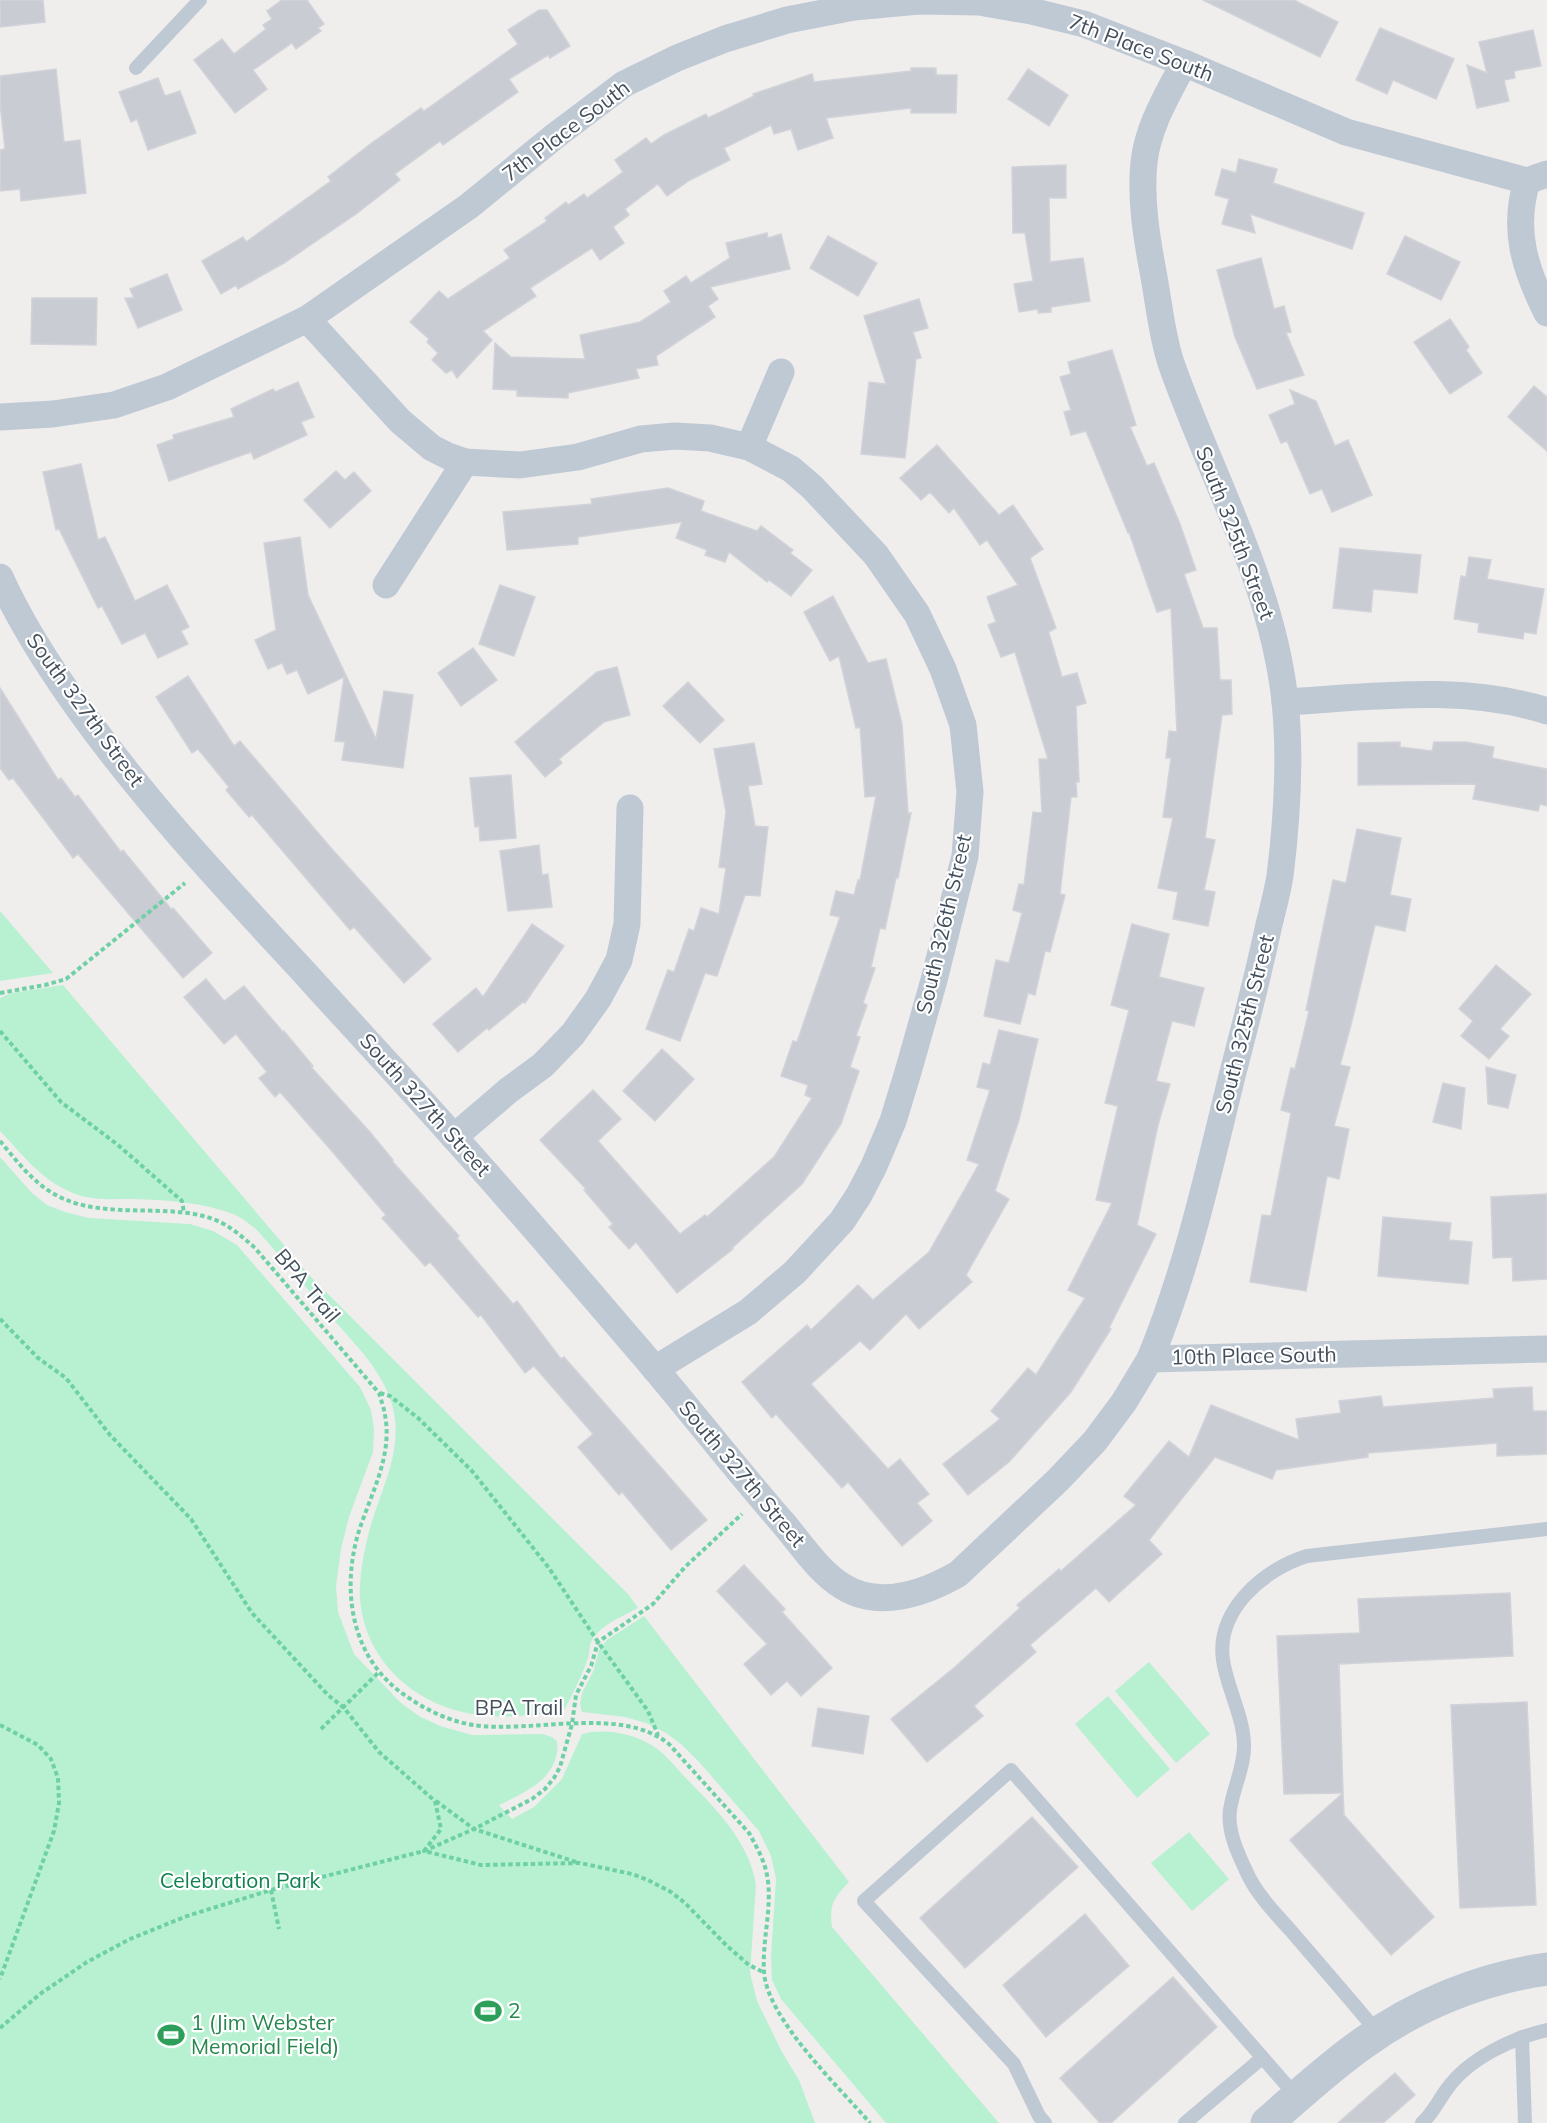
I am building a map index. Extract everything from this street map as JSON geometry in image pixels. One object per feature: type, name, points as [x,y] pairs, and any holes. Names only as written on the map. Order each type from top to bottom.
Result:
[{"type":"street","name":"7th Place South","points":[[0,417],[87,410],[114,405],[167,387],[307,319],[469,206],[555,136],[624,84],[677,58],[725,39],[787,20],[854,7],[919,1],[979,2],[1031,11],[1084,24],[1184,63],[1346,132],[1537,178]]},
{"type":"street","name":"South 325th Street","points":[[1150,1359],[1170,1310],[1192,1238],[1280,879],[1288,755],[1285,702],[1276,649],[1246,549],[1200,439],[1170,359],[1148,246],[1144,203],[1144,161],[1155,120],[1184,63]]},
{"type":"street","points":[[1537,178],[1522,200],[1520,224],[1523,254],[1531,280],[1547,313]]},
{"type":"street","name":"South 326th Street","points":[[307,319],[416,436],[432,448],[465,462],[520,465],[552,462],[641,439],[668,436],[710,438],[748,447],[791,469],[812,487],[876,555],[917,614],[944,669],[963,726],[970,792],[964,856],[934,980],[893,1121],[860,1195],[819,1248],[748,1312],[655,1369]]},
{"type":"street","points":[[748,447],[781,372]]},
{"type":"street","points":[[386,585],[465,462]]},
{"type":"street","name":"South 327th Street","points":[[0,577],[14,609],[51,670],[114,758],[206,865],[454,1137],[655,1369],[830,1579],[863,1596],[883,1599]]},
{"type":"street","points":[[1285,702],[1448,695],[1492,698],[1547,711]]},
{"type":"street","points":[[454,1137],[509,1090],[543,1065],[573,1034],[598,999],[620,960],[627,924],[630,808]]},
{"type":"street","name":"10th Place South","points":[[883,1599],[922,1591],[939,1585],[958,1574],[1058,1480],[1095,1441],[1124,1402],[1150,1359],[1547,1349]]},
{"type":"street","points":[[1267,2123],[1328,2070],[1378,2033],[1424,2008],[1470,1988],[1547,1969]]},
{"type":"lane","points":[[136,68],[200,0]]},
{"type":"lane","points":[[1378,2033],[1266,1902],[1249,1877],[1236,1846],[1230,1826],[1230,1812],[1244,1758],[1244,1742],[1222,1658],[1224,1633],[1230,1615],[1258,1583],[1291,1561],[1307,1556],[1547,1529]]},
{"type":"lane","points":[[1045,2123],[1039,2116],[1014,2064],[864,1901],[1011,1770],[1297,2097]]},
{"type":"lane","points":[[1422,2123],[1433,2112],[1453,2081],[1483,2056],[1522,2037],[1547,2030]]},
{"type":"lane","points":[[1522,2037],[1525,2123]]},
{"type":"lane","points":[[1185,2123],[1262,2058]]},
{"type":"path","points":[[0,993],[66,979],[206,865]]},
{"type":"path","points":[[0,1031],[61,1102],[118,1145],[182,1201],[184,1213]]},
{"type":"path","name":"BPA Trail","points":[[1,1143],[37,1182],[70,1202],[116,1210],[184,1213],[221,1222],[255,1248],[379,1393],[386,1416],[385,1448],[381,1473],[358,1534],[350,1596],[362,1645],[379,1672],[392,1685],[419,1704],[460,1722],[499,1726],[607,1724],[658,1735],[669,1744],[749,1833],[758,1849],[767,1877],[764,1972],[771,2000],[788,2029],[870,2123]]},
{"type":"path","points":[[0,1319],[38,1358],[66,1378],[110,1435],[191,1520],[252,1613],[328,1695],[343,1708],[379,1752],[435,1801],[474,1829],[580,1863],[632,1874],[648,1880],[671,1893],[693,1910],[727,1946],[749,1965],[764,1972]]},
{"type":"path","points":[[379,1393],[390,1396],[418,1418],[472,1471],[549,1568],[598,1642],[648,1711],[658,1735]]},
{"type":"path","points":[[0,2028],[40,1994],[77,1968],[121,1944],[187,1916],[271,1890],[424,1851],[474,1829],[532,1798],[554,1779],[560,1767],[572,1724],[576,1695],[591,1666],[598,1642],[653,1604],[685,1567],[760,1497]]},
{"type":"path","points":[[321,1729],[379,1672]]},
{"type":"path","points":[[0,1725],[38,1745],[51,1759],[58,1778],[59,1803],[54,1831],[0,1979]]},
{"type":"path","points":[[424,1851],[441,1829],[435,1801]]},
{"type":"path","points":[[424,1851],[481,1865],[580,1863]]},
{"type":"path","points":[[271,1890],[279,1929]]},
{"type":"green space","points":[[0,911],[53,973],[0,981]]},
{"type":"green space","points":[[63,985],[312,1278],[629,1595],[638,1608],[607,1625],[592,1640],[584,1670],[562,1713],[500,1717],[457,1711],[416,1692],[384,1662],[372,1643],[364,1622],[360,1591],[366,1544],[395,1445],[396,1429],[390,1398],[367,1359],[256,1229],[233,1214],[196,1204],[80,1196],[62,1188],[42,1174],[0,1131],[0,998],[12,993]]},
{"type":"green space","name":"Celebration Park","points":[[0,1157],[32,1193],[47,1205],[65,1212],[89,1218],[190,1224],[213,1231],[237,1245],[360,1387],[371,1410],[374,1429],[373,1452],[349,1517],[341,1549],[336,1586],[338,1612],[354,1654],[401,1703],[419,1716],[440,1726],[472,1735],[542,1734],[557,1741],[557,1754],[548,1774],[530,1789],[499,1805],[512,1819],[534,1807],[562,1779],[582,1734],[609,1732],[628,1735],[653,1746],[669,1759],[728,1825],[746,1853],[756,1885],[750,1973],[757,2001],[782,2052],[799,2080],[815,2123],[0,2123]]},
{"type":"green space","points":[[644,1616],[849,1882],[832,1906],[832,1927],[999,2123],[886,2123],[781,1999],[772,1980],[771,1957],[776,1879],[771,1856],[759,1831],[700,1763],[666,1733],[646,1723],[625,1717],[582,1712],[580,1704],[582,1693],[593,1672],[599,1650],[607,1640]]},
{"type":"green space","points":[[1149,1662],[1210,1734],[1176,1763],[1115,1691]]},
{"type":"green space","points":[[1108,1696],[1170,1769],[1137,1798],[1075,1724]]},
{"type":"green space","points":[[1189,1832],[1229,1879],[1192,1911],[1151,1863]]},
{"type":"building","points":[[0,0],[43,0],[45,22],[0,27]]},
{"type":"building","points":[[282,0],[307,0],[324,24],[318,28],[321,31],[296,49],[292,43],[253,70],[267,89],[235,113],[194,60],[222,39],[234,54],[266,29],[263,25],[272,19],[267,11]]},
{"type":"building","points":[[1203,0],[1294,0],[1338,22],[1320,57]]},
{"type":"building","points":[[539,10],[547,10],[570,46],[550,58],[548,55],[509,79],[518,92],[443,145],[440,141],[395,174],[400,180],[356,214],[284,263],[238,289],[236,285],[221,294],[202,261],[243,237],[246,242],[331,181],[328,177],[369,145],[421,108],[424,111],[518,44],[508,30]]},
{"type":"building","points":[[1380,28],[1454,59],[1436,99],[1393,80],[1387,94],[1356,80]]},
{"type":"building","points":[[1533,30],[1541,66],[1514,71],[1515,78],[1504,80],[1509,101],[1477,108],[1467,65],[1487,73],[1479,42]]},
{"type":"building","points":[[911,68],[936,68],[936,75],[957,75],[956,113],[911,113],[911,108],[826,118],[833,138],[798,150],[791,129],[774,134],[771,125],[724,148],[730,160],[690,180],[667,196],[658,184],[625,209],[629,215],[613,227],[624,243],[600,260],[592,248],[530,288],[536,296],[483,331],[492,340],[457,378],[452,370],[446,373],[432,360],[438,353],[427,342],[429,339],[410,322],[439,291],[448,299],[510,258],[504,250],[547,221],[545,218],[566,202],[568,205],[584,194],[587,198],[623,172],[615,160],[646,138],[651,144],[706,114],[708,118],[754,96],[753,94],[812,74],[814,82],[911,71]]},
{"type":"building","points":[[56,69],[64,142],[80,140],[86,193],[21,201],[20,189],[0,191],[0,150],[5,149],[0,103],[0,76]]},
{"type":"building","points":[[1028,69],[1068,95],[1049,126],[1008,99]]},
{"type":"building","points":[[158,78],[165,96],[180,91],[196,133],[148,150],[137,119],[131,122],[119,92]]},
{"type":"building","points":[[1239,159],[1277,169],[1273,183],[1364,213],[1352,249],[1250,214],[1255,233],[1222,224],[1229,199],[1215,195],[1222,169],[1236,173]]},
{"type":"building","points":[[1066,165],[1066,198],[1049,198],[1050,262],[1083,258],[1090,301],[1051,307],[1051,312],[1038,313],[1038,309],[1019,312],[1014,284],[1033,281],[1025,233],[1013,233],[1012,167]]},
{"type":"building","points":[[767,233],[768,238],[781,234],[790,269],[710,287],[718,299],[708,306],[715,317],[656,356],[658,365],[636,369],[639,378],[568,393],[568,398],[517,396],[517,390],[493,389],[495,343],[511,357],[585,359],[580,335],[640,322],[671,302],[664,291],[686,276],[691,283],[730,258],[726,243]]},
{"type":"building","points":[[828,236],[877,263],[858,296],[810,268]]},
{"type":"building","points":[[1405,236],[1460,262],[1441,300],[1387,274]]},
{"type":"building","points":[[1261,258],[1274,309],[1284,306],[1291,332],[1286,333],[1304,375],[1257,389],[1235,337],[1217,270]]},
{"type":"building","points":[[167,274],[182,310],[138,328],[125,298],[134,298],[130,289]]},
{"type":"building","points":[[32,298],[97,298],[96,345],[31,344]]},
{"type":"building","points":[[919,299],[928,328],[913,332],[921,358],[916,359],[905,458],[861,454],[869,382],[886,384],[864,316]]},
{"type":"building","points":[[1450,319],[1469,347],[1466,350],[1482,373],[1450,394],[1414,342]]},
{"type":"building","points":[[1112,350],[1136,425],[1130,427],[1147,466],[1154,463],[1180,524],[1196,570],[1184,574],[1203,628],[1217,628],[1220,680],[1231,680],[1232,714],[1222,715],[1205,838],[1215,840],[1204,890],[1215,892],[1208,926],[1173,919],[1178,892],[1158,888],[1173,818],[1163,817],[1171,758],[1166,758],[1169,731],[1177,732],[1171,608],[1157,612],[1129,532],[1086,431],[1071,435],[1064,412],[1071,410],[1060,377],[1071,374],[1068,362]]},
{"type":"building","points":[[298,382],[314,417],[301,422],[307,435],[254,459],[251,452],[169,481],[157,445],[174,439],[173,435],[234,417],[231,409],[273,389],[275,392]]},
{"type":"building","points":[[1534,386],[1547,397],[1547,451],[1508,417]]},
{"type":"building","points":[[1290,390],[1316,401],[1335,446],[1348,440],[1372,495],[1332,512],[1322,489],[1310,494],[1287,441],[1281,443],[1269,415],[1295,404]]},
{"type":"building","points":[[937,445],[999,515],[1013,505],[1043,549],[1030,558],[1056,628],[1049,632],[1048,630],[1062,677],[1077,673],[1086,703],[1076,706],[1079,782],[1076,782],[1077,797],[1071,797],[1060,894],[1065,895],[1050,952],[1045,951],[1035,995],[1028,993],[1020,1024],[984,1016],[996,960],[1009,963],[1022,913],[1013,910],[1019,884],[1024,885],[1033,812],[1042,813],[1039,759],[1048,759],[1015,652],[1001,657],[988,625],[996,622],[987,597],[1018,585],[987,540],[980,545],[954,508],[949,513],[930,492],[921,500],[900,478]]},
{"type":"building","points":[[81,464],[98,540],[105,537],[135,601],[167,585],[189,627],[181,631],[188,644],[158,658],[145,633],[122,644],[102,606],[98,608],[59,529],[56,530],[43,472]]},
{"type":"building","points":[[336,471],[345,480],[354,472],[371,491],[330,528],[304,500]]},
{"type":"building","points":[[668,488],[704,501],[701,511],[757,531],[761,526],[793,550],[790,553],[812,570],[791,596],[769,580],[767,582],[729,552],[725,562],[705,555],[707,550],[676,538],[682,522],[578,537],[578,544],[507,550],[503,512],[592,504],[591,499]]},
{"type":"building","points":[[300,537],[308,595],[376,739],[384,691],[413,695],[403,768],[342,760],[345,742],[335,741],[344,677],[308,694],[297,670],[287,674],[282,663],[268,669],[255,640],[276,630],[264,543]]},
{"type":"building","points":[[1340,548],[1421,555],[1417,593],[1373,589],[1371,612],[1333,608]]},
{"type":"building","points":[[1469,557],[1491,560],[1487,579],[1544,589],[1536,634],[1524,632],[1523,639],[1478,632],[1479,623],[1454,619],[1461,576],[1466,577]]},
{"type":"building","points":[[500,585],[535,597],[514,656],[479,644]]},
{"type":"building","points":[[833,596],[868,663],[886,659],[902,724],[908,813],[911,813],[885,929],[880,928],[871,967],[875,968],[863,1003],[867,1005],[856,1036],[860,1037],[850,1067],[859,1071],[841,1124],[802,1184],[733,1249],[677,1293],[636,1242],[629,1249],[609,1227],[613,1224],[584,1190],[586,1189],[540,1140],[593,1090],[621,1119],[598,1141],[680,1234],[705,1215],[707,1217],[774,1157],[812,1098],[805,1095],[808,1085],[781,1076],[793,1041],[797,1042],[840,917],[830,915],[836,891],[854,895],[858,880],[860,880],[876,796],[865,797],[860,727],[856,728],[839,656],[830,661],[804,612]]},
{"type":"building","points":[[473,648],[497,680],[461,706],[438,673]]},
{"type":"building","points":[[617,667],[630,715],[604,722],[559,759],[562,763],[545,777],[515,742],[597,672]]},
{"type":"building","points":[[188,676],[234,746],[240,741],[331,848],[431,959],[404,983],[354,927],[350,930],[252,815],[249,817],[226,790],[229,787],[198,749],[192,753],[156,697]]},
{"type":"building","points":[[688,682],[724,720],[700,743],[663,706]]},
{"type":"building","points":[[0,688],[58,780],[61,778],[75,797],[78,795],[121,852],[123,850],[172,910],[173,908],[212,953],[183,978],[78,854],[73,858],[13,778],[9,780],[0,768]]},
{"type":"building","points":[[1400,742],[1400,747],[1432,751],[1434,742],[1466,742],[1494,747],[1492,758],[1547,769],[1547,806],[1540,804],[1538,811],[1473,799],[1476,784],[1358,785],[1358,743]]},
{"type":"building","points":[[754,743],[762,784],[748,786],[755,826],[768,827],[760,896],[745,895],[717,976],[705,973],[680,1041],[646,1029],[668,970],[674,972],[689,929],[694,931],[701,908],[719,914],[726,868],[719,867],[726,812],[714,749]]},
{"type":"building","points":[[511,775],[516,838],[480,841],[479,826],[475,827],[470,778]]},
{"type":"building","points":[[1357,829],[1401,838],[1390,895],[1411,899],[1405,931],[1375,925],[1340,1065],[1350,1067],[1334,1126],[1349,1129],[1339,1179],[1327,1176],[1306,1291],[1250,1282],[1262,1215],[1271,1216],[1291,1113],[1281,1110],[1291,1068],[1295,1069],[1309,1011],[1306,1010],[1333,880],[1346,883]]},
{"type":"building","points":[[539,845],[542,875],[548,874],[552,907],[508,911],[500,851]]},
{"type":"building","points":[[532,924],[564,946],[525,1003],[523,1002],[489,1030],[487,1028],[458,1052],[433,1024],[476,988],[483,997]]},
{"type":"building","points":[[1132,924],[1169,934],[1159,977],[1204,988],[1194,1026],[1172,1021],[1156,1081],[1170,1084],[1158,1125],[1137,1225],[1156,1234],[1109,1328],[1111,1329],[1071,1392],[1009,1462],[968,1495],[943,1464],[1000,1419],[991,1411],[1028,1368],[1036,1375],[1085,1298],[1068,1290],[1112,1203],[1096,1200],[1118,1106],[1105,1103],[1129,1010],[1111,1005]]},
{"type":"building","points":[[1496,965],[1531,994],[1500,1029],[1509,1036],[1489,1059],[1461,1036],[1473,1021],[1459,1009]]},
{"type":"building","points":[[206,979],[224,1001],[244,986],[313,1066],[311,1067],[459,1236],[457,1238],[513,1304],[517,1301],[561,1359],[564,1357],[707,1520],[671,1550],[622,1492],[619,1495],[578,1447],[593,1434],[534,1366],[525,1373],[481,1315],[478,1317],[430,1262],[425,1266],[382,1218],[386,1215],[280,1092],[275,1097],[259,1078],[267,1072],[236,1034],[224,1044],[184,997]]},
{"type":"building","points":[[999,1030],[1038,1039],[1019,1120],[995,1191],[1009,1199],[966,1275],[972,1282],[919,1329],[906,1314],[870,1350],[860,1341],[811,1384],[888,1469],[900,1459],[929,1494],[917,1503],[932,1521],[902,1546],[848,1482],[842,1488],[776,1414],[772,1418],[742,1382],[807,1325],[811,1330],[858,1285],[873,1300],[929,1252],[979,1164],[967,1160],[990,1090],[977,1087],[983,1063],[990,1065]]},
{"type":"building","points":[[662,1049],[694,1079],[655,1121],[623,1091]]},
{"type":"building","points":[[1486,1067],[1516,1075],[1508,1108],[1488,1104]]},
{"type":"building","points":[[1443,1083],[1465,1088],[1461,1129],[1433,1122]]},
{"type":"building","points":[[1547,1194],[1547,1279],[1513,1281],[1512,1257],[1493,1258],[1491,1197]]},
{"type":"building","points":[[1383,1217],[1451,1223],[1449,1240],[1472,1242],[1468,1284],[1378,1276]]},
{"type":"building","points":[[1532,1387],[1533,1411],[1547,1411],[1547,1454],[1497,1456],[1497,1443],[1368,1453],[1368,1457],[1276,1470],[1272,1479],[1215,1457],[1149,1540],[1162,1554],[1109,1602],[1096,1588],[1030,1645],[1036,1652],[974,1706],[983,1716],[927,1762],[891,1719],[955,1667],[1020,1608],[1017,1605],[1059,1569],[1061,1571],[1136,1505],[1124,1496],[1169,1441],[1189,1457],[1211,1405],[1299,1440],[1296,1419],[1341,1413],[1339,1401],[1381,1396],[1383,1407],[1494,1398],[1493,1389]]},
{"type":"building","points":[[744,1565],[785,1609],[782,1612],[832,1668],[801,1696],[787,1681],[771,1695],[744,1664],[767,1644],[717,1591]]},
{"type":"building","points":[[1510,1593],[1513,1656],[1339,1664],[1343,1793],[1284,1794],[1277,1636],[1360,1633],[1358,1599]]},
{"type":"building","points":[[1527,1702],[1536,1905],[1460,1908],[1451,1705]]},
{"type":"building","points":[[818,1708],[869,1716],[863,1754],[812,1746]]},
{"type":"building","points":[[1343,1793],[1344,1815],[1434,1917],[1391,1955],[1290,1840]]},
{"type":"building","points":[[1032,1817],[1078,1867],[965,1968],[920,1918]]},
{"type":"building","points":[[1085,1914],[1129,1966],[1046,2037],[1003,1985]]},
{"type":"building","points":[[1173,1977],[1217,2027],[1111,2123],[1100,2123],[1060,2078]]},
{"type":"building","points":[[1395,2073],[1415,2095],[1383,2123],[1338,2123]]},
{"type":"place","name":"2","points":[[488,2011]]},
{"type":"place","name":"1 (Jim Webster Memorial Field)","points":[[171,2035]]}]
